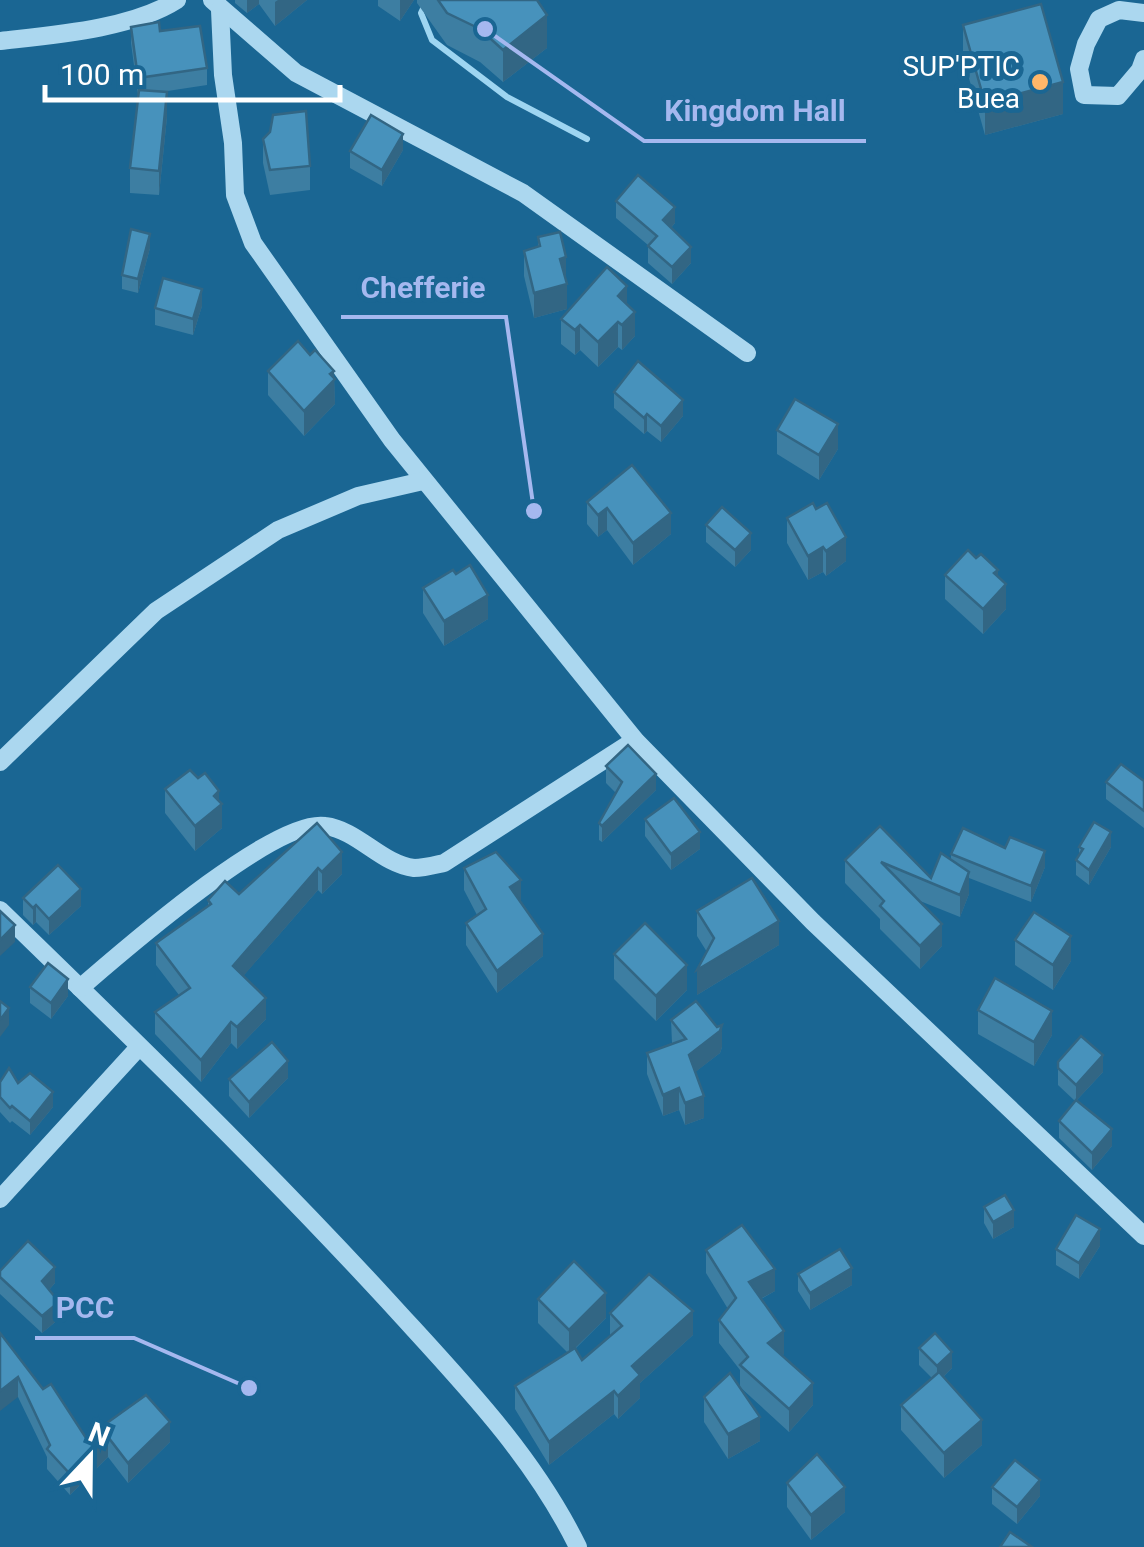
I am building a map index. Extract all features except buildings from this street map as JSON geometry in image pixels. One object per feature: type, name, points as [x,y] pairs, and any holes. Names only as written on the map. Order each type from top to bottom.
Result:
[{"type":"street","points":[[0,40],[76,32],[162,9],[177,0]]},
{"type":"street","points":[[216,5],[296,72],[523,193],[746,352]]},
{"type":"street","points":[[216,5],[235,195],[253,243],[424,481],[636,740],[813,922],[1144,1236]]},
{"type":"street","points":[[1144,12],[1119,10],[1100,19],[1086,44],[1079,70],[1084,95],[1118,96],[1144,60]]},
{"type":"street","points":[[0,762],[156,611],[217,570],[278,530],[358,496],[424,481]]},
{"type":"street","points":[[80,988],[184,899],[290,834],[314,824],[337,828],[400,864],[416,868],[444,863],[636,740]]},
{"type":"street","points":[[0,910],[321,1228],[498,1422],[564,1518],[578,1547]]},
{"type":"street","points":[[0,1199],[139,1048]]},
{"type":"waterway","points":[[427,0],[421,13],[432,40],[507,97],[587,139]]},
{"type":"place","name":"Kingdom Hall","points":[[485,29]]},
{"type":"place","name":"SUP'PTIC Buea","points":[[1040,82]]},
{"type":"place","name":"Chefferie","points":[[534,511]]},
{"type":"place","name":"PCC","points":[[249,1388]]}]
